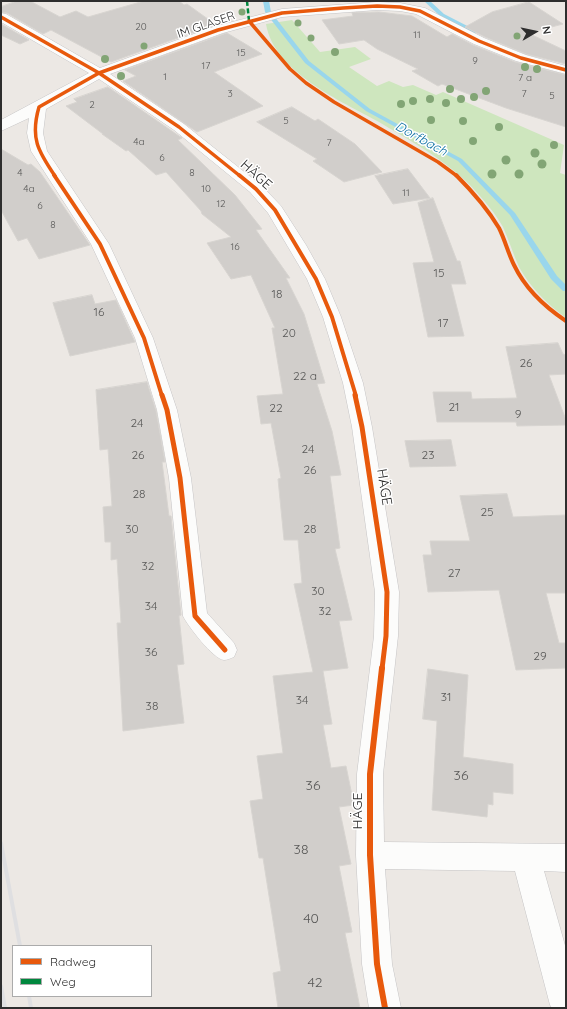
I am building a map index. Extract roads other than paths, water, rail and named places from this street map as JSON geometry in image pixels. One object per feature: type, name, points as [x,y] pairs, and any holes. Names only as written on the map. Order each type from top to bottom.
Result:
[{"type":"street","name":"IM GLASER","points":[[1,126],[39,107],[99,73],[218,30],[258,18],[282,13],[377,6],[418,6],[479,41],[520,58],[566,70]]},
{"type":"street","points":[[1,17],[99,73]]},
{"type":"street","name":"HÄGE","points":[[99,73],[179,127],[256,189],[275,210],[316,279],[332,317],[353,383],[362,427],[387,592],[386,636],[370,774],[370,855],[377,964],[385,1008]]},
{"type":"street","points":[[39,107],[36,118],[35,144],[42,157],[100,244],[144,338],[167,410],[180,478],[195,616],[224,650]]},
{"type":"street","points":[[370,855],[566,858]]},
{"type":"street","points":[[526,857],[566,1005]]},
{"type":"waterway","name":"Dorfbach","points":[[266,1],[268,12],[307,62],[368,110],[460,160],[513,214],[554,277],[566,289]]},
{"type":"waterway","name":"Dorfbach","points":[[427,1],[442,15],[476,32]]},
{"type":"railway","points":[[1,843],[20,945]]},
{"type":"railway","points":[[1,986],[5,1008]]},
{"type":"railway","points":[[29,997],[31,1008]]}]
